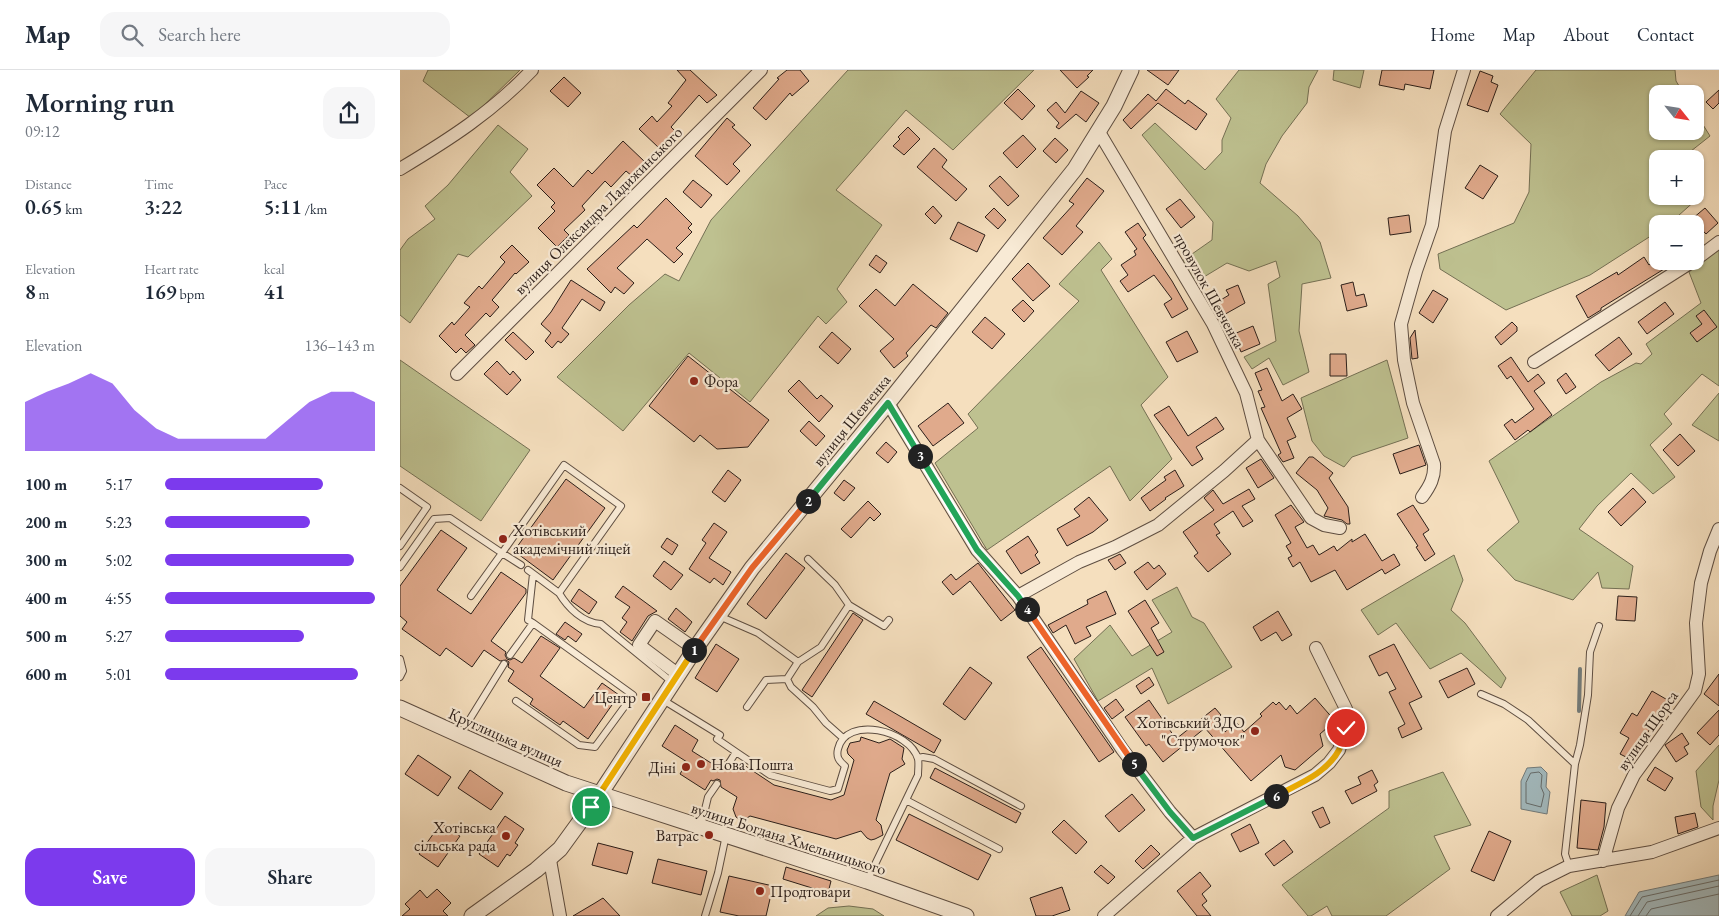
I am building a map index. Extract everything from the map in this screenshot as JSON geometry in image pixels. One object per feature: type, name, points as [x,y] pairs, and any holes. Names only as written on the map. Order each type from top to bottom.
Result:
[{"type":"street","points":[[400,169],[472,124],[512,91],[532,70]]},
{"type":"street","name":"вулиця Олександра Ладижинського","points":[[457,374],[761,70]]},
{"type":"street","name":"вулиця Шевченка","points":[[472,916],[550,860],[577,827],[663,700],[695,649],[752,568],[888,403],[1075,169],[1114,106],[1131,70]]},
{"type":"street","points":[[1422,497],[1435,474],[1434,464],[1413,403],[1404,360],[1401,324],[1416,271],[1432,225],[1444,131],[1464,70]]},
{"type":"street","name":"провулок Шевченка","points":[[1099,132],[1214,324],[1246,393],[1258,440],[1311,518],[1324,525],[1340,528]]},
{"type":"street","points":[[1704,253],[1719,242]]},
{"type":"street","points":[[1534,362],[1678,270]]},
{"type":"street","points":[[888,403],[977,550],[1018,596],[1122,749],[1170,812],[1193,838]]},
{"type":"street","points":[[1018,596],[1079,562],[1115,547],[1158,525],[1224,471],[1258,440]]},
{"type":"street","name":"вулиця Щорса","points":[[1603,861],[1618,808],[1634,775],[1687,704],[1695,690],[1699,674],[1696,623],[1701,583],[1710,551],[1719,529]]},
{"type":"street","points":[[676,679],[639,645],[655,621],[695,649]]},
{"type":"street","points":[[1104,916],[1193,838],[1315,775],[1329,763],[1339,750],[1346,728],[1346,709],[1316,648]]},
{"type":"street","name":"Круглицька вулиця","points":[[400,708],[566,783],[600,794]]},
{"type":"street","name":"вулиця Богдана Хмельницького","points":[[600,794],[867,881],[966,916]]},
{"type":"street","points":[[1497,916],[1539,881],[1569,866],[1652,852],[1719,828]]},
{"type":"street","points":[[550,860],[560,916]]},
{"type":"lane","points":[[471,596],[564,465],[621,506],[559,593]]},
{"type":"lane","points":[[400,488],[427,507],[400,546]]},
{"type":"lane","points":[[400,567],[434,519],[450,518],[521,565]]},
{"type":"lane","points":[[808,559],[835,585],[849,605],[884,626],[889,620]]},
{"type":"lane","points":[[516,701],[579,745],[595,747],[633,695],[528,620],[530,572],[559,593],[567,606],[591,623],[601,624],[676,679]]},
{"type":"lane","points":[[787,678],[798,662],[821,648],[849,605]]},
{"type":"lane","points":[[718,616],[758,634],[798,662]]},
{"type":"lane","points":[[510,655],[533,623]]},
{"type":"lane","points":[[1569,866],[1565,854],[1575,764],[1588,695],[1590,652],[1598,626]]},
{"type":"lane","points":[[400,659],[402,672],[400,677]]},
{"type":"lane","points":[[460,735],[504,664]]},
{"type":"lane","points":[[747,707],[766,680],[787,678]]},
{"type":"lane","points":[[787,678],[791,687],[813,707],[826,723],[844,738]]},
{"type":"lane","points":[[1482,694],[1504,704],[1528,720],[1575,764]]},
{"type":"lane","points":[[663,700],[720,735],[717,739],[770,775],[830,791],[838,789],[845,766],[839,761],[837,754],[840,742],[848,733],[864,730],[886,730],[908,743],[918,758],[918,774],[867,881]]},
{"type":"lane","points":[[729,763],[736,752]]},
{"type":"lane","points":[[918,758],[934,759],[1021,806]]},
{"type":"lane","points":[[700,827],[708,798],[717,784]]},
{"type":"lane","points":[[906,800],[999,849]]},
{"type":"lane","points":[[706,916],[726,835]]},
{"type":"green space","points":[[428,70],[520,70],[471,118],[423,81]]},
{"type":"green space","points":[[848,70],[1034,70],[953,150],[906,110],[836,190],[882,225],[837,289],[847,302],[826,324],[818,316],[750,402],[689,353],[623,431],[557,377],[629,305],[665,274],[679,281],[711,220]]},
{"type":"green space","points":[[1239,70],[1318,70],[1309,87],[1307,103],[1282,136],[1266,164],[1260,183],[1298,216],[1320,242],[1331,278],[1302,284],[1299,331],[1309,372],[1283,385],[1269,358],[1252,369],[1244,357],[1276,341],[1268,284],[1280,277],[1276,261],[1249,271],[1227,263],[1194,283],[1182,261],[1212,240],[1213,222],[1142,135],[1155,123],[1205,170],[1222,152],[1222,140],[1231,118],[1216,99]]},
{"type":"green space","points":[[1334,70],[1364,70],[1360,88],[1333,80]]},
{"type":"green space","points":[[1536,70],[1675,70],[1678,85],[1649,85],[1649,140],[1704,140],[1704,126],[1710,136],[1692,150],[1649,150],[1649,205],[1690,205],[1679,215],[1649,215],[1649,237],[1590,275],[1506,310],[1440,269],[1438,254],[1514,223],[1529,192],[1531,144],[1500,114]]},
{"type":"green space","points":[[498,125],[528,149],[510,172],[532,196],[468,257],[458,254],[410,323],[400,315],[400,250],[408,239],[435,219],[425,206],[448,185]]},
{"type":"green space","points":[[1099,242],[1112,259],[1101,270],[1168,377],[1141,405],[1172,459],[1130,501],[1110,466],[987,550],[935,463],[978,428],[968,414],[1079,301],[1059,284]]},
{"type":"green space","points":[[1719,248],[1719,386],[1702,374],[1664,414],[1672,424],[1650,445],[1675,477],[1653,494],[1631,473],[1597,506],[1579,529],[1633,566],[1629,589],[1602,588],[1598,572],[1573,600],[1515,580],[1487,550],[1519,522],[1489,461],[1601,382],[1636,363],[1641,364],[1652,354],[1646,344],[1701,303],[1689,272],[1692,270],[1704,270],[1704,260]]},
{"type":"green space","points":[[400,360],[530,450],[481,521],[400,466]]},
{"type":"green space","points":[[1387,360],[1408,438],[1352,457],[1344,467],[1324,456],[1312,441],[1301,398]]},
{"type":"green space","points":[[1719,393],[1719,441],[1692,425]]},
{"type":"green space","points":[[1454,555],[1463,580],[1451,610],[1465,623],[1506,678],[1501,688],[1461,653],[1430,669],[1396,623],[1378,635],[1361,610]]},
{"type":"green space","points":[[1177,587],[1192,617],[1204,623],[1232,667],[1168,704],[1152,668],[1098,701],[1074,659],[1110,625],[1132,656],[1172,632],[1152,600]]},
{"type":"green space","points":[[1719,745],[1719,780],[1713,806],[1713,820],[1701,807],[1696,771]]},
{"type":"green space","points":[[1443,772],[1471,825],[1434,836],[1450,869],[1386,916],[1332,916],[1327,906],[1308,916],[1282,885],[1389,808],[1389,791]]},
{"type":"green space","points":[[1597,875],[1608,911],[1600,916],[1572,916],[1560,892]]},
{"type":"green space","points":[[849,906],[873,909],[884,916],[816,916],[828,908]]},
{"type":"water","points":[[1541,767],[1547,773],[1546,787],[1550,792],[1547,814],[1521,809],[1521,781],[1527,768]]},
{"type":"water","points":[[1719,875],[1719,916],[1625,916],[1639,892]]},
{"type":"building","points":[[677,70],[690,70],[717,95],[707,103],[699,95],[671,127],[675,131],[659,148],[639,129],[652,116],[657,122],[672,106],[668,103],[686,80]]},
{"type":"building","points":[[787,70],[800,70],[809,81],[792,96],[790,93],[766,120],[753,108],[779,79],[777,78]]},
{"type":"building","points":[[1060,70],[1093,70],[1087,76],[1089,77],[1077,88]]},
{"type":"building","points":[[1147,70],[1179,70],[1168,85]]},
{"type":"building","points":[[1382,70],[1434,70],[1430,89],[1405,84],[1404,90],[1379,85]]},
{"type":"building","points":[[1480,71],[1493,76],[1491,82],[1498,85],[1488,112],[1467,105]]},
{"type":"building","points":[[564,77],[581,93],[568,107],[550,91]]},
{"type":"building","points":[[1018,89],[1035,106],[1022,120],[1004,103]]},
{"type":"building","points":[[1166,89],[1185,104],[1188,100],[1207,114],[1196,130],[1158,103],[1131,129],[1123,120],[1148,94],[1156,101]]},
{"type":"building","points":[[1719,90],[1719,103],[1713,109],[1706,102]]},
{"type":"building","points":[[1081,91],[1099,103],[1086,122],[1076,114],[1059,129],[1056,127],[1059,123],[1047,110],[1056,102],[1065,113]]},
{"type":"building","points":[[727,118],[735,125],[732,127],[751,145],[733,164],[740,171],[727,185],[695,156]]},
{"type":"building","points":[[908,127],[920,139],[904,155],[893,146],[900,139],[898,137]]},
{"type":"building","points":[[1023,135],[1036,149],[1017,168],[1003,153]]},
{"type":"building","points":[[1055,138],[1068,150],[1056,163],[1043,151]]},
{"type":"building","points":[[623,141],[645,162],[632,176],[626,171],[611,187],[605,181],[582,206],[585,210],[564,230],[569,235],[557,247],[538,228],[555,211],[551,207],[555,203],[537,185],[554,168],[573,187],[588,170],[592,174]]},
{"type":"building","points":[[934,148],[947,160],[942,167],[967,189],[956,201],[917,167]]},
{"type":"building","points":[[1480,165],[1498,176],[1483,199],[1465,188]]},
{"type":"building","points":[[1000,176],[1019,196],[1008,206],[989,186]]},
{"type":"building","points":[[1087,178],[1104,191],[1076,226],[1083,232],[1062,255],[1043,238],[1074,204],[1069,201]]},
{"type":"building","points":[[693,180],[712,195],[701,208],[683,192]]},
{"type":"building","points":[[666,198],[692,224],[688,228],[692,232],[676,248],[683,254],[674,263],[647,239],[617,268],[634,283],[624,294],[615,287],[611,293],[587,269],[634,225],[637,228]]},
{"type":"building","points":[[1180,199],[1195,217],[1181,228],[1166,209]]},
{"type":"building","points":[[933,206],[942,216],[935,224],[925,214]]},
{"type":"building","points":[[994,208],[1006,220],[998,229],[985,217]]},
{"type":"building","points":[[1705,208],[1718,223],[1706,234],[1704,232],[1704,215],[1697,215]]},
{"type":"building","points":[[1409,215],[1411,232],[1390,235],[1388,218]]},
{"type":"building","points":[[958,222],[985,235],[977,252],[950,239]]},
{"type":"building","points":[[1138,223],[1146,235],[1143,238],[1188,309],[1172,318],[1164,304],[1172,299],[1154,275],[1128,292],[1120,281],[1128,275],[1121,265],[1136,255],[1134,251],[1137,249],[1125,232]]},
{"type":"building","points":[[512,245],[529,262],[515,273],[492,300],[499,307],[490,317],[486,313],[465,335],[475,345],[466,353],[461,348],[456,353],[439,336],[452,322],[454,325],[470,307],[464,303],[479,286],[482,289],[505,262],[500,257]]},
{"type":"building","points":[[876,255],[887,263],[880,273],[869,265]]},
{"type":"building","points":[[1644,257],[1649,265],[1649,270],[1662,270],[1588,318],[1576,296],[1617,272],[1618,275]]},
{"type":"building","points":[[1028,263],[1050,286],[1033,301],[1012,279]]},
{"type":"building","points":[[571,280],[605,302],[600,311],[582,299],[562,328],[569,334],[561,343],[558,341],[552,348],[545,341],[551,333],[541,324],[551,312]]},
{"type":"building","points":[[1353,282],[1356,296],[1364,294],[1367,306],[1347,311],[1341,285]]},
{"type":"building","points":[[913,284],[948,313],[936,328],[931,325],[906,353],[908,356],[894,368],[880,351],[894,339],[859,306],[876,289],[895,306]]},
{"type":"building","points":[[1238,285],[1245,303],[1220,317],[1214,304],[1229,295],[1226,290]]},
{"type":"building","points":[[1433,290],[1448,299],[1433,323],[1419,313]]},
{"type":"building","points":[[1023,300],[1034,311],[1024,322],[1012,310]]},
{"type":"building","points":[[1665,302],[1674,314],[1647,334],[1638,322]]},
{"type":"building","points":[[1704,310],[1717,327],[1697,342],[1690,333],[1702,324],[1696,316]]},
{"type":"building","points":[[985,317],[1005,334],[992,349],[972,332]]},
{"type":"building","points":[[1512,322],[1517,327],[1517,331],[1501,345],[1495,337]]},
{"type":"building","points":[[1253,326],[1260,344],[1241,352],[1234,334]]},
{"type":"building","points":[[1415,330],[1418,358],[1412,359],[1410,338]]},
{"type":"building","points":[[1187,331],[1198,352],[1177,362],[1166,342]]},
{"type":"building","points":[[513,332],[534,352],[526,360],[505,340]]},
{"type":"building","points":[[832,332],[851,349],[838,364],[819,347]]},
{"type":"building","points":[[1619,337],[1632,354],[1609,371],[1595,355]]},
{"type":"building","points":[[1330,354],[1346,354],[1347,376],[1330,376]]},
{"type":"building","name":"Фора","points":[[688,356],[769,420],[748,447],[717,449],[700,435],[694,442],[649,406]]},
{"type":"building","points":[[1511,357],[1528,382],[1538,374],[1545,383],[1534,391],[1552,415],[1530,432],[1528,430],[1515,440],[1504,425],[1512,419],[1515,423],[1534,409],[1511,376],[1507,379],[1498,366]]},
{"type":"building","points":[[497,361],[510,375],[513,371],[521,380],[507,395],[484,374]]},
{"type":"building","points":[[1267,368],[1282,401],[1293,394],[1302,409],[1287,418],[1296,437],[1287,441],[1294,458],[1283,462],[1278,455],[1281,453],[1261,408],[1265,407],[1258,391],[1262,390],[1255,373]]},
{"type":"building","points":[[1566,373],[1576,387],[1566,394],[1557,380]]},
{"type":"building","points":[[799,380],[817,399],[821,395],[833,406],[819,422],[788,391]]},
{"type":"building","points":[[948,403],[964,423],[933,446],[918,426]]},
{"type":"building","points":[[1169,406],[1188,436],[1216,417],[1224,429],[1196,447],[1203,459],[1192,466],[1154,415]]},
{"type":"building","points":[[809,421],[825,436],[816,446],[800,431]]},
{"type":"building","points":[[1680,434],[1695,451],[1678,466],[1663,450]]},
{"type":"building","points":[[886,442],[897,452],[888,463],[876,453]]},
{"type":"building","points":[[1419,445],[1426,465],[1400,474],[1393,454]]},
{"type":"building","points":[[1309,457],[1313,457],[1333,473],[1329,478],[1348,507],[1350,524],[1324,516],[1328,508],[1317,490],[1296,473]]},
{"type":"building","points":[[1261,459],[1274,478],[1258,488],[1246,468]]},
{"type":"building","points":[[728,470],[741,480],[725,502],[712,492]]},
{"type":"building","points":[[1175,470],[1184,486],[1165,498],[1150,511],[1141,498],[1166,480],[1164,477]]},
{"type":"building","points":[[566,479],[605,508],[553,580],[514,551]]},
{"type":"building","points":[[844,480],[855,488],[844,501],[834,493]]},
{"type":"building","points":[[1633,488],[1646,502],[1621,526],[1608,512]]},
{"type":"building","points":[[1249,489],[1255,499],[1242,506],[1253,521],[1243,527],[1233,511],[1214,524],[1220,533],[1216,535],[1231,554],[1208,572],[1194,556],[1198,553],[1183,532],[1214,510],[1204,498],[1213,490],[1223,504]]},
{"type":"building","points":[[1089,497],[1108,520],[1093,532],[1067,546],[1057,529],[1080,516],[1074,509]]},
{"type":"building","points":[[868,501],[881,514],[874,521],[870,517],[851,538],[841,529]]},
{"type":"building","points":[[1291,505],[1304,522],[1295,527],[1307,548],[1313,545],[1319,555],[1334,546],[1337,551],[1352,539],[1352,542],[1365,534],[1382,561],[1394,554],[1400,565],[1385,574],[1382,569],[1347,590],[1335,570],[1311,582],[1300,562],[1293,567],[1288,558],[1292,556],[1286,546],[1291,543],[1275,515]]},
{"type":"building","points":[[1413,505],[1429,530],[1423,534],[1435,554],[1425,561],[1416,547],[1418,546],[1397,514]]},
{"type":"building","points":[[714,523],[727,532],[709,558],[731,572],[723,585],[714,578],[710,583],[689,569],[706,543],[702,540]]},
{"type":"building","points":[[441,530],[467,548],[437,590],[471,614],[501,572],[526,589],[526,593],[491,641],[506,652],[507,659],[514,658],[522,663],[541,636],[560,648],[540,676],[584,708],[602,683],[619,695],[588,739],[563,721],[560,725],[530,704],[533,699],[508,681],[514,671],[508,667],[509,662],[506,660],[500,661],[484,650],[472,667],[446,648],[440,656],[402,629],[407,622],[400,616],[400,586]]},
{"type":"building","points":[[1028,536],[1038,552],[1035,555],[1040,563],[1021,574],[1006,551]]},
{"type":"building","points":[[667,538],[678,545],[672,555],[661,547]]},
{"type":"building","points":[[786,553],[805,568],[766,619],[747,604]]},
{"type":"building","points":[[1120,554],[1126,563],[1115,570],[1108,560]]},
{"type":"building","points":[[664,561],[683,575],[671,590],[653,576]]},
{"type":"building","points":[[1148,562],[1154,569],[1159,565],[1166,574],[1147,590],[1134,572]]},
{"type":"building","points":[[978,563],[1015,610],[1001,621],[970,581],[953,595],[942,582],[951,574],[956,580]]},
{"type":"building","points":[[623,586],[657,611],[648,616],[632,641],[620,632],[627,622],[622,618],[630,607],[615,597]]},
{"type":"building","points":[[579,589],[597,602],[589,614],[571,601]]},
{"type":"building","points":[[1106,591],[1116,614],[1086,627],[1091,636],[1075,644],[1066,625],[1053,633],[1048,625],[1088,604],[1087,600]]},
{"type":"building","points":[[1618,596],[1637,597],[1635,621],[1616,620]]},
{"type":"building","points":[[1145,600],[1159,623],[1151,628],[1164,652],[1157,656],[1128,611]]},
{"type":"building","points":[[676,608],[692,622],[685,632],[668,619]]},
{"type":"building","points":[[1278,611],[1292,635],[1282,641],[1276,632],[1261,641],[1253,627]]},
{"type":"building","points":[[853,613],[863,620],[812,697],[802,690]]},
{"type":"building","points":[[565,622],[582,634],[576,642],[568,636],[565,640],[556,634]]},
{"type":"building","points":[[716,644],[739,659],[717,692],[695,678]]},
{"type":"building","points":[[1394,644],[1422,697],[1409,703],[1422,729],[1402,738],[1398,728],[1405,724],[1389,692],[1396,689],[1387,672],[1379,676],[1369,656]]},
{"type":"building","points":[[1041,647],[1114,752],[1099,762],[1027,657]]},
{"type":"building","points":[[970,667],[992,683],[965,720],[943,704]]},
{"type":"building","points":[[1467,668],[1475,684],[1448,698],[1439,681]]},
{"type":"building","points":[[1719,674],[1719,706],[1704,694]]},
{"type":"building","points":[[1149,677],[1154,685],[1141,694],[1136,686]]},
{"type":"building","points":[[1652,691],[1671,702],[1656,727],[1652,725],[1632,760],[1620,754],[1629,738],[1620,733],[1632,713],[1637,716]]},
{"type":"building","points":[[1315,698],[1335,721],[1320,734],[1323,746],[1295,770],[1285,767],[1281,755],[1251,781],[1205,728],[1163,762],[1149,744],[1146,746],[1125,717],[1149,700],[1176,739],[1215,708],[1221,715],[1216,720],[1225,732],[1236,722],[1244,732],[1262,716],[1260,714],[1273,702],[1276,705],[1279,702],[1286,710],[1290,705],[1297,714]]},
{"type":"building","points":[[1116,699],[1124,710],[1112,719],[1104,708]]},
{"type":"building","points":[[874,701],[941,740],[934,753],[866,714]]},
{"type":"building","points":[[1719,710],[1719,735],[1710,745],[1697,733]]},
{"type":"building","points":[[675,725],[698,740],[692,751],[719,768],[724,760],[724,765],[728,768],[733,766],[737,768],[741,763],[774,785],[831,800],[844,795],[854,760],[847,750],[850,743],[860,741],[861,737],[879,743],[890,739],[904,748],[902,759],[905,764],[890,773],[876,820],[881,825],[883,835],[871,840],[861,831],[836,839],[750,816],[744,820],[739,819],[736,817],[733,809],[737,797],[721,787],[720,780],[711,780],[705,790],[680,774],[687,762],[662,746]]},
{"type":"building","points":[[1682,733],[1689,744],[1684,747],[1688,754],[1676,762],[1665,745]]},
{"type":"building","points":[[418,755],[451,777],[438,796],[405,774]]},
{"type":"building","points":[[1655,767],[1673,778],[1665,791],[1647,780]]},
{"type":"building","points":[[935,768],[1021,813],[1016,823],[930,778]]},
{"type":"building","points":[[470,770],[503,793],[491,810],[458,788]]},
{"type":"building","points":[[1372,770],[1378,782],[1374,785],[1377,791],[1352,804],[1345,791],[1361,784],[1358,777]]},
{"type":"building","points":[[1132,794],[1145,810],[1119,832],[1105,816]]},
{"type":"building","points":[[1581,800],[1606,803],[1604,827],[1598,850],[1577,848]]},
{"type":"building","points":[[1323,807],[1330,823],[1320,828],[1312,812]]},
{"type":"building","points":[[1695,813],[1698,827],[1678,834],[1675,817]]},
{"type":"building","points":[[909,814],[991,855],[978,880],[896,840]]},
{"type":"building","name":"Хотівська сільська рада","points":[[505,816],[524,829],[515,843],[518,845],[510,856],[507,854],[498,867],[479,854]]},
{"type":"building","points":[[1064,820],[1087,842],[1076,854],[1052,832]]},
{"type":"building","points":[[441,823],[460,836],[438,867],[419,854]]},
{"type":"building","points":[[1250,824],[1259,843],[1240,852],[1231,834]]},
{"type":"building","points":[[1489,831],[1511,841],[1494,881],[1471,871]]},
{"type":"building","points":[[1284,840],[1293,852],[1274,866],[1265,854]]},
{"type":"building","points":[[598,843],[633,852],[627,874],[592,865]]},
{"type":"building","points":[[1151,845],[1160,854],[1143,869],[1135,861]]},
{"type":"building","points":[[658,859],[707,871],[701,895],[652,883]]},
{"type":"building","points":[[1101,865],[1115,877],[1108,884],[1094,872]]},
{"type":"building","points":[[786,867],[831,881],[828,893],[783,879]]},
{"type":"building","points":[[1200,872],[1211,886],[1202,894],[1207,901],[1202,905],[1211,916],[1197,916],[1177,891]]},
{"type":"building","points":[[729,876],[773,886],[766,916],[739,916],[720,912]]},
{"type":"building","points":[[1062,887],[1070,910],[1052,916],[1036,916],[1030,898]]},
{"type":"building","points":[[437,889],[451,903],[443,911],[448,916],[402,916],[410,909],[405,904],[420,890],[427,898]]},
{"type":"building","points":[[603,898],[620,916],[573,916],[595,903]]},
{"type":"waterway","points":[[1579,711],[1580,669]]},
{"type":"place","name":"Фора","points":[[694,381]]},
{"type":"place","name":"Хотівський академічний ліцей","points":[[503,539]]},
{"type":"place","name":"Центр","points":[[646,697]]},
{"type":"place","name":"Хотівський ЗДО \"Струмочок\"","points":[[1255,731]]},
{"type":"place","name":"Нова Пошта","points":[[701,764]]},
{"type":"place","name":"Діні","points":[[686,767]]},
{"type":"place","name":"Ватрас","points":[[709,835]]},
{"type":"place","name":"Хотівська сільська рада","points":[[506,836]]},
{"type":"place","name":"Продтовари","points":[[760,891]]},
{"type":"route","points":[[591,807],[695,649],[752,568],[888,403],[977,550],[1018,596],[1122,749],[1170,812],[1193,838],[1315,775],[1329,763],[1339,750],[1346,728]]}]
